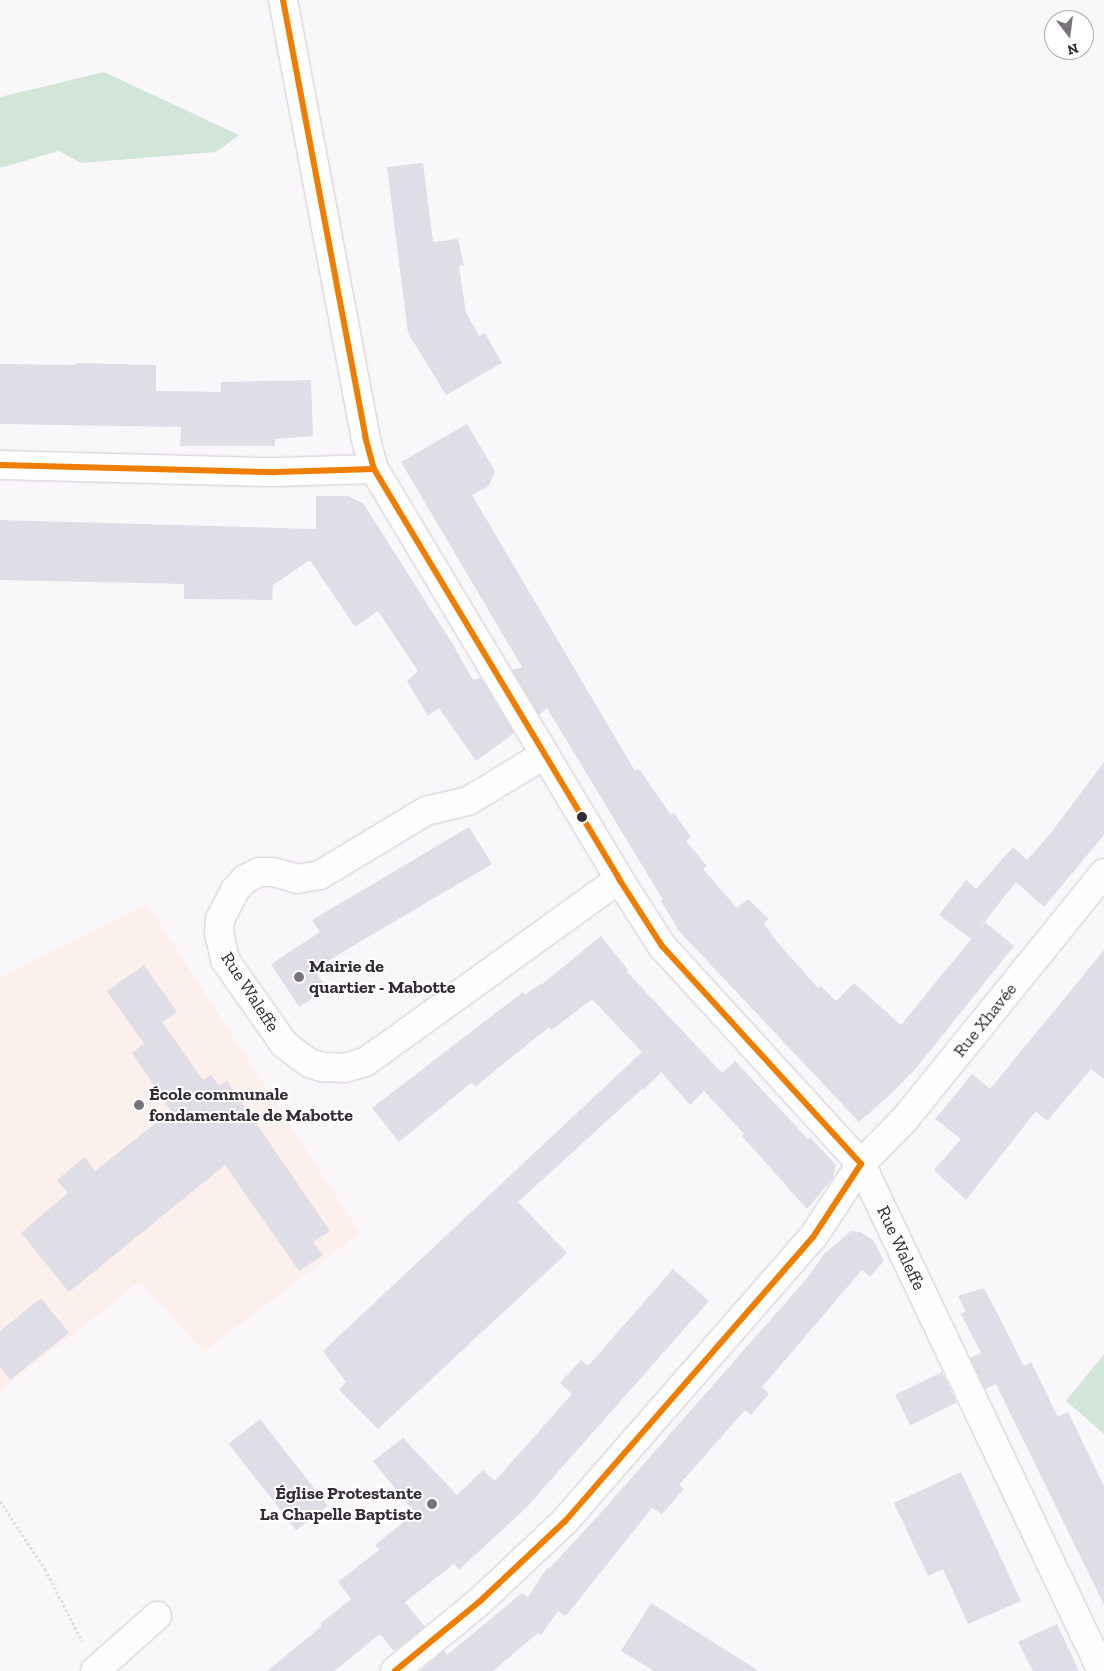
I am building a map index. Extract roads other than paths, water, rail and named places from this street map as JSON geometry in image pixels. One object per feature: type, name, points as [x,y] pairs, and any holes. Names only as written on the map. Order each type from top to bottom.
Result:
[{"type":"street","name":"Rue Waleffe","points":[[283,0],[364,436],[374,469],[619,879],[662,946],[861,1164],[1102,1671]]},
{"type":"street","points":[[0,465],[276,472],[374,469]]},
{"type":"street","name":"Rue Waleffe","points":[[544,754],[468,801],[426,811],[320,875],[298,879],[273,872],[260,872],[245,878],[235,890],[220,919],[219,933],[225,960],[284,1044],[309,1062],[322,1067],[345,1068],[365,1062],[378,1054],[619,879]]},
{"type":"street","name":"Rue Xhavée","points":[[395,1671],[479,1602],[564,1522],[813,1237],[861,1164],[904,1120],[1104,873]]},
{"type":"street","points":[[96,1670],[157,1616]]},
{"type":"place","name":"Mairie de quartier - Mabotte","points":[[299,977]]},
{"type":"place","name":"École communale fondamentale de Mabotte","points":[[139,1105]]},
{"type":"place","name":"Église Protestante La Chapelle Baptiste","points":[[432,1504]]}]
